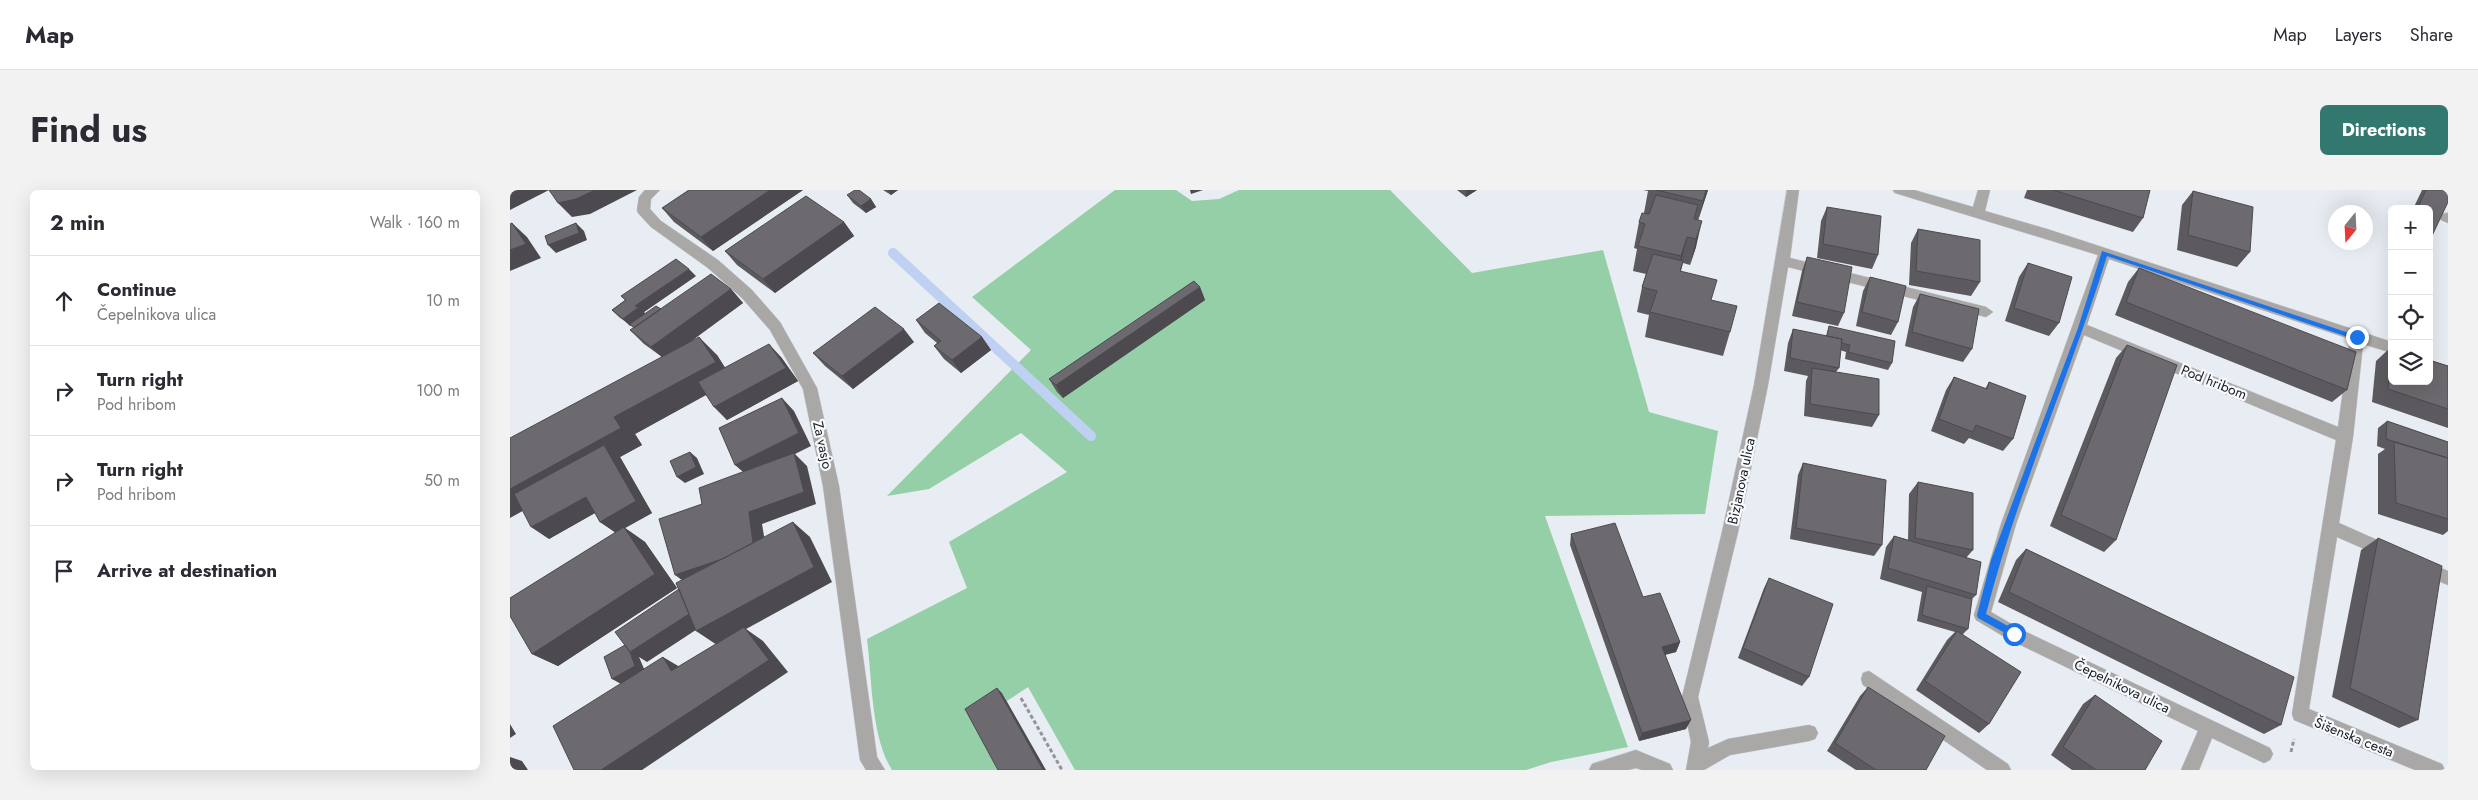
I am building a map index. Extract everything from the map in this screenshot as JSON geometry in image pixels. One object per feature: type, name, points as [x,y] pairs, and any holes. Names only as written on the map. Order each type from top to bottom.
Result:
[{"type":"street","name":"Za vasjo","points":[[654,190],[645,197],[643,210],[656,224],[713,264],[747,294],[775,326],[810,388],[831,486],[869,760],[876,770]]},
{"type":"street","name":"Bizjanova ulica","points":[[1696,767],[1700,742],[1690,697],[1732,523],[1761,385],[1793,190]]},
{"type":"street","points":[[1899,190],[2105,253],[2388,347]]},
{"type":"street","points":[[1978,213],[1984,190]]},
{"type":"street","points":[[2081,328],[2105,253]]},
{"type":"street","points":[[1783,260],[1986,312]]},
{"type":"street","name":"Pod hribom","points":[[2081,328],[2346,437]]},
{"type":"street","name":"Čepelnikova ulica","points":[[2081,328],[1996,560],[1982,615],[2014,634],[2264,754]]},
{"type":"street","points":[[2357,337],[2346,437],[2329,526],[2448,578]]},
{"type":"street","name":"Šišenska cesta","points":[[2329,526],[2300,714],[2436,770]]},
{"type":"street","points":[[1869,679],[2002,770]]},
{"type":"street","points":[[2190,770],[2208,727]]},
{"type":"street","points":[[1696,767],[1728,747],[1809,733]]},
{"type":"street","points":[[1598,770],[1636,759],[1664,770]]},
{"type":"path","points":[[1021,698],[1062,770]]},
{"type":"green space","points":[[1115,190],[1176,190],[1192,201],[1219,199],[1239,190],[1390,190],[1472,273],[1603,250],[1649,412],[1718,431],[1705,514],[1545,516],[1628,747],[1551,762],[1526,770],[1075,770],[1028,687],[1007,701],[1002,693],[1001,770],[892,770],[885,756],[876,724],[867,639],[967,588],[949,542],[1067,472],[1021,433],[929,489],[887,496],[1031,350],[972,297]]},
{"type":"building","points":[[549,190],[595,190],[576,199],[558,203]]},
{"type":"building","points":[[689,190],[770,190],[701,237],[662,208]]},
{"type":"building","points":[[855,190],[859,190],[871,199],[861,206],[847,195]]},
{"type":"building","points":[[1656,190],[1706,190],[1703,201]]},
{"type":"building","points":[[2053,190],[2150,190],[2143,218]]},
{"type":"building","points":[[2426,190],[2448,190],[2448,202],[2433,234],[2433,205],[2419,205]]},
{"type":"building","points":[[2193,191],[2253,207],[2250,252],[2188,235]]},
{"type":"building","points":[[1656,195],[1698,205],[1694,219],[1702,221],[1696,239],[1687,237],[1681,256],[1638,246],[1645,224],[1639,222],[1642,213],[1649,214]]},
{"type":"building","points":[[806,196],[844,222],[763,279],[725,251]]},
{"type":"building","points":[[1827,207],[1881,216],[1878,255],[1823,244]]},
{"type":"building","points":[[512,223],[526,244],[510,250],[510,224]]},
{"type":"building","points":[[576,223],[579,233],[548,245],[545,236]]},
{"type":"building","points":[[1918,229],[1980,240],[1980,282],[1916,271]]},
{"type":"building","points":[[1653,254],[1683,261],[1680,271],[1717,280],[1711,300],[1737,306],[1730,332],[1650,312],[1657,291],[1642,287]]},
{"type":"building","points":[[1807,257],[1852,267],[1844,313],[1797,302]]},
{"type":"building","points":[[676,259],[689,269],[635,306],[639,307],[623,319],[612,310],[626,300],[621,296]]},
{"type":"building","points":[[2028,263],[2072,277],[2059,323],[2014,308]]},
{"type":"building","points":[[2139,268],[2356,352],[2347,390],[2126,302]]},
{"type":"building","points":[[711,274],[731,289],[651,347],[630,330]]},
{"type":"building","points":[[1870,277],[1906,286],[1898,322],[1862,312]]},
{"type":"building","points":[[1194,281],[1200,287],[1056,385],[1049,379]]},
{"type":"building","points":[[1920,294],[1979,309],[1972,349],[1912,332]]},
{"type":"building","points":[[939,303],[982,337],[952,360],[934,346],[941,341],[916,320]]},
{"type":"building","points":[[656,306],[661,309],[634,328],[630,324]]},
{"type":"building","points":[[875,307],[904,329],[842,376],[813,353]]},
{"type":"building","points":[[1829,326],[1895,341],[1892,363],[1848,352],[1850,345],[1841,343],[1842,339],[1827,336]]},
{"type":"building","points":[[1793,329],[1842,339],[1839,368],[1790,358]]},
{"type":"building","points":[[699,337],[716,362],[614,417],[621,428],[510,489],[510,438]]},
{"type":"building","points":[[769,344],[786,368],[714,407],[698,382]]},
{"type":"building","points":[[2127,345],[2177,365],[2116,540],[2061,515]]},
{"type":"building","points":[[2433,361],[2448,366],[2448,409],[2388,389],[2388,385],[2433,385]]},
{"type":"building","points":[[1812,368],[1879,379],[1879,415],[1810,404]]},
{"type":"building","points":[[1954,377],[1987,389],[1989,382],[2026,396],[2013,439],[1976,425],[1973,432],[1939,419]]},
{"type":"building","points":[[782,398],[799,433],[735,465],[719,428]]},
{"type":"building","points":[[2387,421],[2448,442],[2448,458],[2386,439]]},
{"type":"building","points":[[2394,442],[2448,458],[2448,519],[2396,503]]},
{"type":"building","points":[[604,445],[636,501],[600,522],[586,497],[531,527],[514,494]]},
{"type":"building","points":[[690,452],[696,467],[677,477],[670,461]]},
{"type":"building","points":[[794,453],[804,492],[749,512],[753,543],[722,559],[675,575],[659,519],[702,504],[699,488]]},
{"type":"building","points":[[1803,463],[1886,480],[1882,545],[1796,528]]},
{"type":"building","points":[[1918,482],[1973,493],[1973,550],[1915,538]]},
{"type":"building","points":[[793,522],[814,567],[696,631],[676,583]]},
{"type":"building","points":[[1615,523],[1643,597],[1660,593],[1680,642],[1662,647],[1691,720],[1642,733],[1571,534]]},
{"type":"building","points":[[624,527],[655,574],[532,654],[510,616],[510,598]]},
{"type":"building","points":[[1894,536],[1981,562],[1976,595],[1888,568]]},
{"type":"building","points":[[2378,538],[2442,566],[2418,720],[2350,688]]},
{"type":"building","points":[[2026,549],[2294,677],[2281,725],[2009,592]]},
{"type":"building","points":[[1769,578],[1833,604],[1809,677],[1743,648]]},
{"type":"building","points":[[1927,586],[1972,599],[1968,629],[1922,615]]},
{"type":"building","points":[[679,589],[689,614],[630,652],[615,632]]},
{"type":"building","points":[[744,627],[769,660],[601,770],[574,770],[553,726],[663,657],[671,671]]},
{"type":"building","points":[[1957,631],[2021,672],[1989,724],[1925,681]]},
{"type":"building","points":[[625,645],[630,652],[635,666],[612,679],[604,657]]},
{"type":"building","points":[[1868,687],[1945,736],[1926,770],[1876,770],[1835,743]]},
{"type":"building","points":[[997,688],[1043,770],[998,770],[965,709]]},
{"type":"building","points":[[2095,695],[2162,741],[2145,770],[2096,770],[2063,747]]},
{"type":"waterway","points":[[893,253],[1091,436]]},
{"type":"route","points":[[2014,634],[1982,615],[1996,560],[2081,328],[2105,253],[2357,337]]}]
